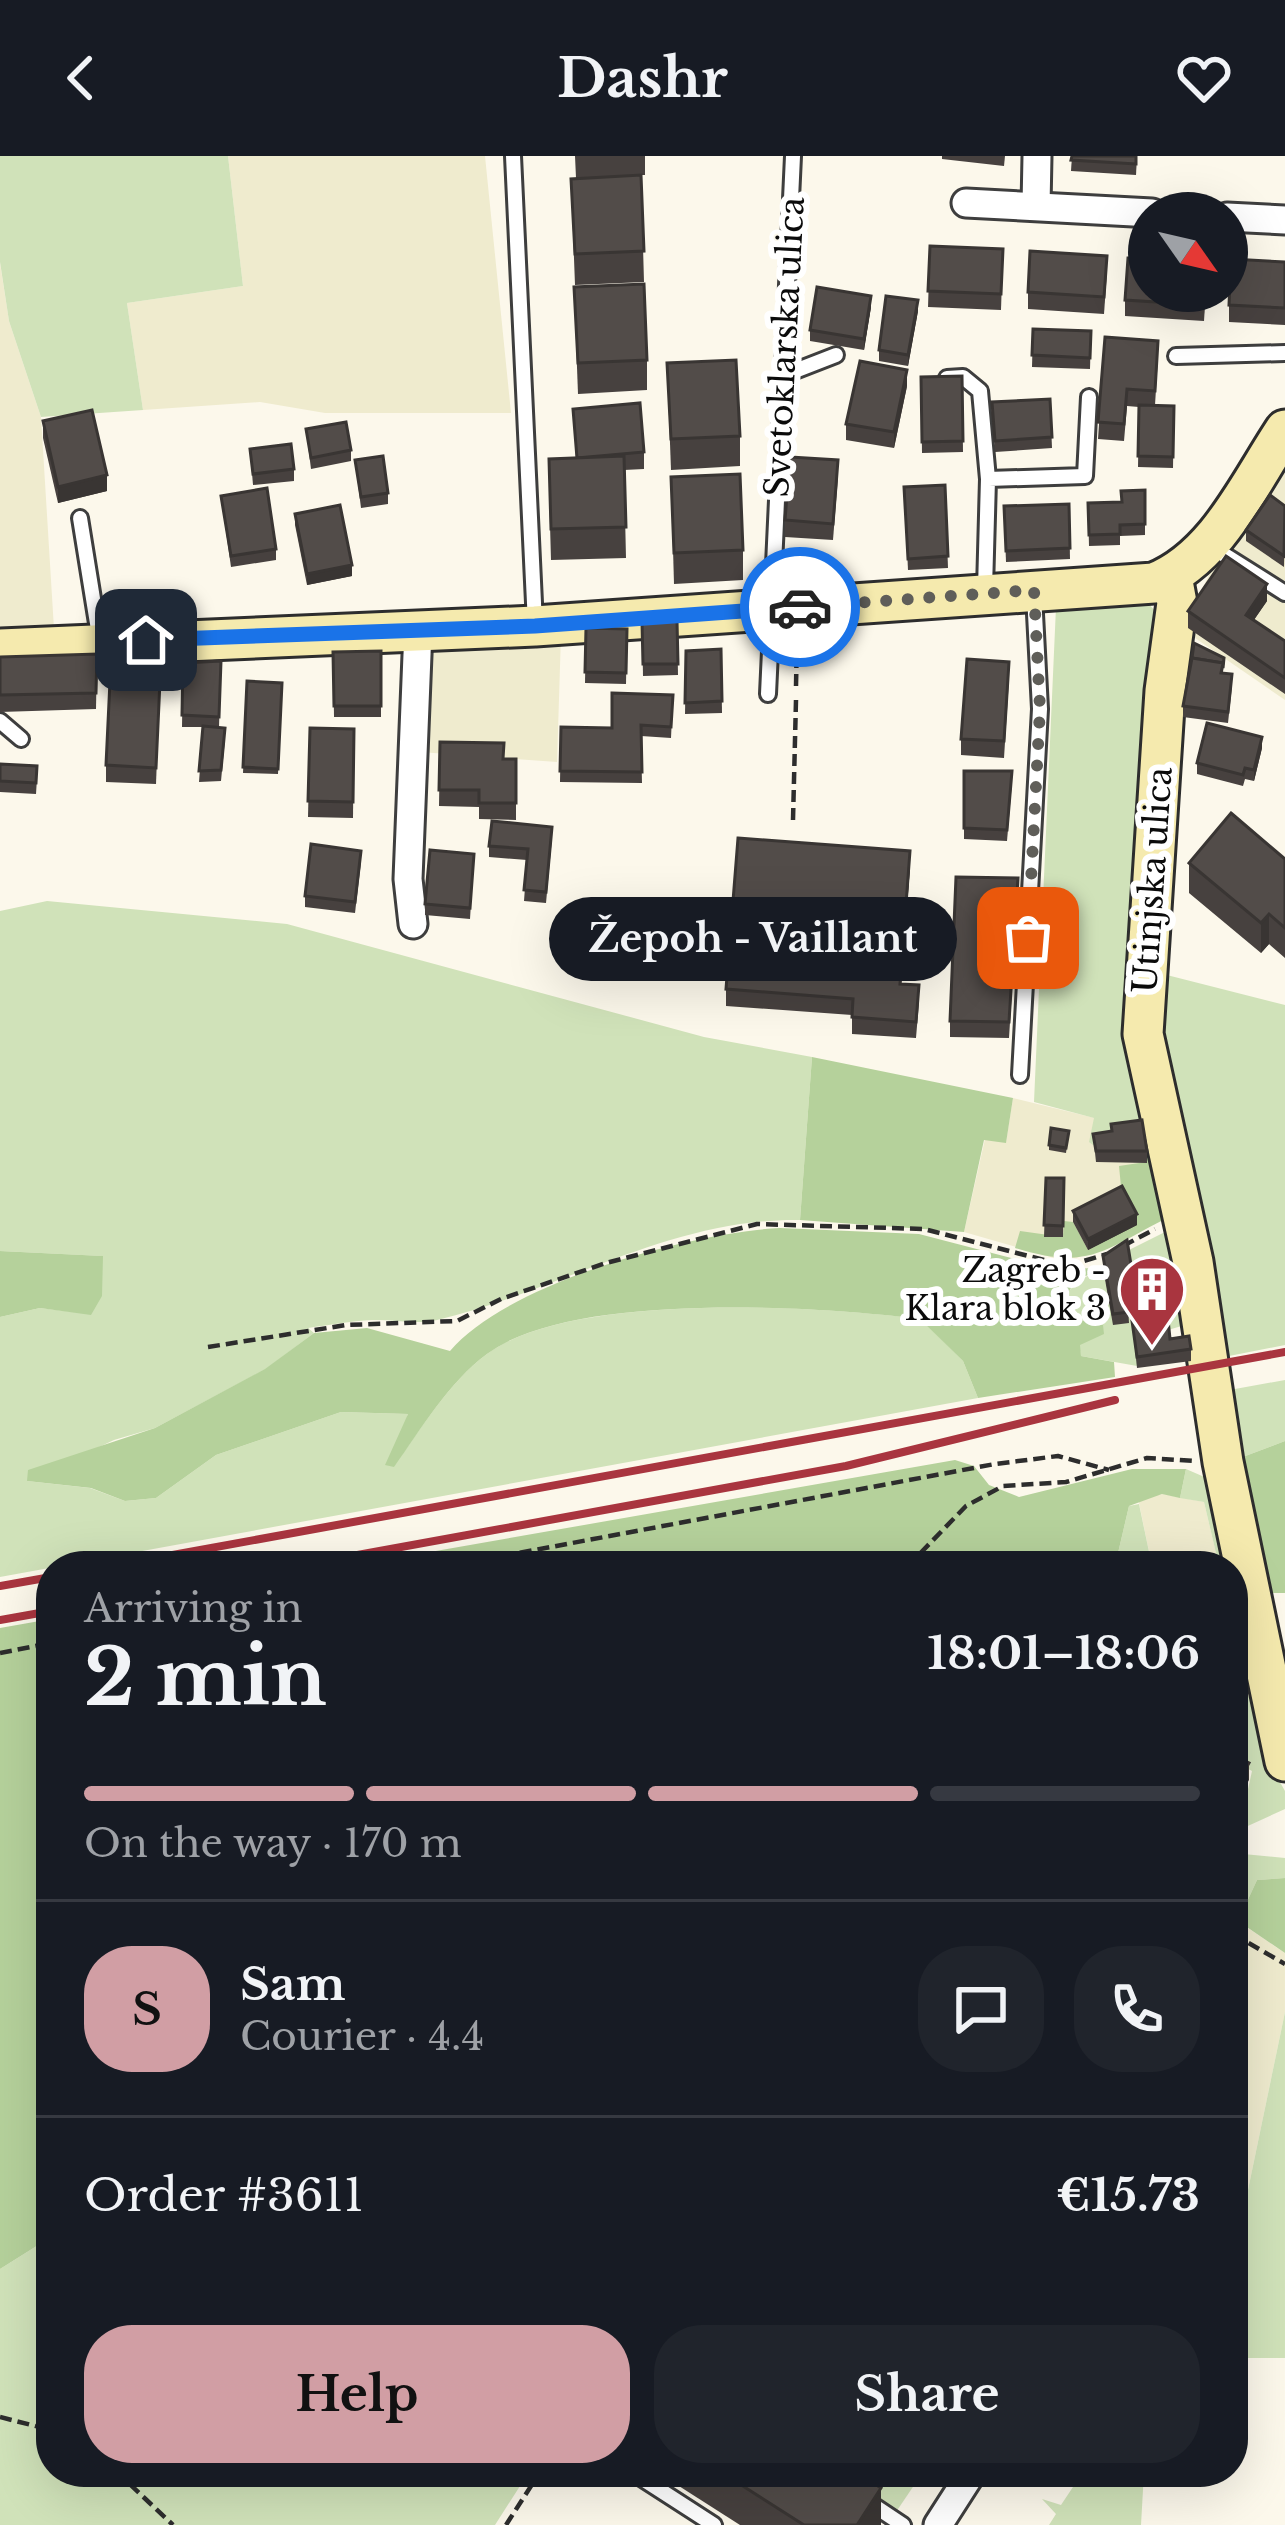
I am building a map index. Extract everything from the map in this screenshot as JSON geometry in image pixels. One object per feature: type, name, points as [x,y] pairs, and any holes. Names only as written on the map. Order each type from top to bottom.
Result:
[{"type":"street","points":[[1036,206],[1037,156]]},
{"type":"street","points":[[966,203],[1128,212]]},
{"type":"street","points":[[1248,218],[1285,220]]},
{"type":"street","points":[[0,650],[784,615],[985,594],[1137,586],[1172,576],[1208,545],[1285,430]]},
{"type":"street","name":"Utinjska ulica","points":[[1172,576],[1177,603],[1166,691],[1143,1034],[1241,1551]]},
{"type":"street","points":[[413,924],[409,879],[418,630]]},
{"type":"street","name":"Utinjska ulica","points":[[1248,1583],[1285,1762]]},
{"type":"street","points":[[938,2525],[962,2487]]},
{"type":"lane","points":[[513,156],[535,626]]},
{"type":"lane","name":"Svetoklarska ulica","points":[[768,694],[784,615],[782,376],[793,156]]},
{"type":"lane","points":[[1176,356],[1285,353]]},
{"type":"lane","points":[[782,376],[836,355]]},
{"type":"lane","points":[[922,379],[963,377],[980,391],[988,479],[985,594]]},
{"type":"lane","points":[[988,479],[1085,476],[1089,397]]},
{"type":"lane","points":[[80,518],[100,642]]},
{"type":"lane","points":[[1208,545],[1285,593]]},
{"type":"lane","points":[[1020,1075],[1040,709],[1034,590]]},
{"type":"lane","points":[[0,721],[21,739]]},
{"type":"lane","points":[[655,2487],[714,2525]]},
{"type":"lane","points":[[854,2492],[903,2525]]},
{"type":"path","points":[[784,615],[796,686]]},
{"type":"path","points":[[793,820],[796,700]]},
{"type":"path","points":[[208,1346],[346,1325],[421,1327],[457,1321],[543,1285],[725,1228],[797,1223],[924,1229],[1067,1266],[1100,1258],[1181,1215]]},
{"type":"path","points":[[529,1551],[995,1464],[1058,1456],[1109,1470]]},
{"type":"path","points":[[922,1551],[966,1506],[1004,1486],[1066,1482],[1147,1458],[1223,1462]]},
{"type":"path","points":[[0,1653],[36,1646]]},
{"type":"path","points":[[1248,1943],[1285,1964]]},
{"type":"path","points":[[0,2417],[36,2426]]},
{"type":"path","points":[[133,2487],[173,2525]]},
{"type":"path","points":[[506,2525],[530,2487]]},
{"type":"shaded area","points":[[228,156],[485,156],[511,413],[325,413],[260,402],[143,410],[127,303],[243,286]]},
{"type":"shaded area","points":[[0,263],[9,321],[41,417],[54,629],[0,633]]},
{"type":"shaded area","points":[[1285,446],[1285,700],[1182,629],[1224,545]]},
{"type":"shaded area","points":[[561,635],[557,762],[420,752],[426,643]]},
{"type":"shaded area","points":[[1013,1098],[1148,1131],[1173,1215],[1068,1262],[964,1232],[985,1139],[1006,1142]]},
{"type":"shaded area","points":[[1163,1494],[1204,1502],[1215,1551],[1149,1551],[1138,1498]]},
{"type":"shaded area","points":[[1248,1928],[1285,1953],[1285,2012],[1248,2190]]},
{"type":"green space","points":[[0,156],[228,156],[243,286],[127,303],[143,410],[41,417],[9,321],[0,262]]},
{"type":"green space","points":[[1147,602],[1156,612],[1150,1131],[1093,1145],[1089,1142],[1094,1118],[1034,1102],[1056,607]]},
{"type":"green space","points":[[47,901],[287,924],[704,1037],[812,1057],[800,1220],[752,1223],[661,1243],[437,1320],[372,1320],[308,1328],[314,1333],[266,1369],[155,1428],[114,1440],[27,1481],[90,1488],[125,1501],[156,1498],[216,1455],[341,1412],[408,1414],[393,1467],[448,1392],[487,1354],[526,1334],[576,1320],[635,1312],[761,1308],[921,1319],[963,1361],[978,1398],[142,1551],[36,1551],[36,1570],[0,1577],[0,1317],[40,1308],[91,1314],[102,1256],[0,1251],[0,911]]},
{"type":"green space","points":[[1155,972],[1285,1005],[1285,1345],[1219,1358],[1167,1110]]},
{"type":"green space","points":[[812,1057],[1013,1098],[1006,1143],[984,1140],[964,1232],[800,1220]]},
{"type":"green space","points":[[1142,1130],[1148,1131],[1173,1215],[1081,1257],[1015,1248],[1020,1231],[1063,1237],[1064,1221],[1073,1222],[1088,1250],[1122,1197],[1119,1166],[1146,1162]]},
{"type":"green space","points":[[1175,1227],[1192,1323],[1168,1330],[1137,1366],[1081,1356],[1079,1345],[1103,1325],[1068,1317],[1060,1307],[1068,1293],[1103,1268],[1114,1325],[1127,1251]]},
{"type":"green space","points":[[780,1228],[919,1234],[1054,1269],[1103,1268],[1075,1281],[1060,1307],[1068,1317],[1103,1325],[1104,1334],[1080,1345],[1081,1356],[1114,1362],[1115,1377],[978,1398],[963,1361],[920,1319],[760,1308],[634,1312],[576,1320],[525,1334],[487,1354],[448,1392],[394,1467],[385,1465],[408,1414],[341,1412],[216,1455],[156,1498],[125,1501],[91,1488],[27,1481],[28,1470],[155,1428],[265,1369],[314,1333],[367,1328],[450,1351],[477,1326],[556,1283],[699,1239]]},
{"type":"green space","points":[[0,1251],[103,1256],[102,1296],[91,1315],[40,1308],[0,1317]]},
{"type":"green space","points":[[1285,1380],[1285,1441],[1232,1461],[1224,1391]]},
{"type":"green space","points":[[1285,1441],[1285,1593],[1263,1593],[1232,1461]]},
{"type":"green space","points":[[955,1460],[974,1466],[989,1485],[1019,1497],[1132,1469],[1186,1469],[1180,1498],[1162,1494],[1129,1506],[1118,1551],[436,1551]]},
{"type":"green space","points":[[1186,1469],[1209,1479],[1226,1551],[1215,1551],[1204,1502],[1180,1498]]},
{"type":"green space","points":[[1139,1504],[1149,1551],[1118,1551],[1129,1506]]},
{"type":"green space","points":[[36,1622],[36,2246],[0,2269],[0,1628]]},
{"type":"green space","points":[[1248,1658],[1272,1768],[1285,1791],[1285,1809],[1248,1826],[1252,1771],[1248,1769]]},
{"type":"green space","points":[[1248,1854],[1285,1858],[1285,1878],[1257,1880],[1248,1899]]},
{"type":"green space","points":[[1285,1878],[1285,1953],[1248,1928],[1248,1899],[1257,1880]]},
{"type":"green space","points":[[1285,2012],[1285,2358],[1248,2358],[1248,2190]]},
{"type":"green space","points":[[36,2246],[36,2487],[519,2487],[495,2525],[0,2525],[0,2269]]},
{"type":"green space","points":[[857,2487],[913,2487],[896,2512]]},
{"type":"green space","points":[[1073,2487],[1143,2487],[1141,2525],[1049,2525],[1056,2514],[1042,2499],[1061,2505]]},
{"type":"building","points":[[1072,156],[1136,156],[1136,164],[1071,160]]},
{"type":"building","points":[[641,175],[644,251],[575,254],[571,179]]},
{"type":"building","points":[[930,246],[1003,249],[1001,294],[928,291]]},
{"type":"building","points":[[1030,251],[1107,256],[1104,297],[1028,292]]},
{"type":"building","points":[[1248,260],[1285,262],[1285,308],[1248,306]]},
{"type":"building","points":[[644,284],[647,360],[578,363],[574,287]]},
{"type":"building","points":[[817,287],[871,296],[864,339],[810,330]]},
{"type":"building","points":[[886,296],[918,300],[908,355],[879,350]]},
{"type":"building","points":[[1033,329],[1091,331],[1090,358],[1032,355]]},
{"type":"building","points":[[1105,337],[1158,341],[1155,391],[1127,389],[1124,424],[1098,422]]},
{"type":"building","points":[[736,360],[740,436],[671,439],[667,363]]},
{"type":"building","points":[[860,361],[907,370],[894,432],[846,424]]},
{"type":"building","points":[[962,376],[963,441],[922,442],[921,377]]},
{"type":"building","points":[[1050,399],[1052,437],[995,441],[992,402]]},
{"type":"building","points":[[640,403],[644,452],[577,458],[573,409]]},
{"type":"building","points":[[1139,405],[1174,406],[1173,457],[1138,456]]},
{"type":"building","points":[[92,410],[107,475],[58,487],[43,421]]},
{"type":"building","points":[[346,422],[351,450],[311,458],[306,429]]},
{"type":"building","points":[[291,444],[294,469],[253,474],[250,449]]},
{"type":"building","points":[[383,456],[388,493],[361,497],[355,460]]},
{"type":"building","points":[[624,456],[626,527],[551,529],[549,459]]},
{"type":"building","points":[[790,457],[838,460],[833,524],[785,520]]},
{"type":"building","points":[[740,474],[743,550],[674,553],[671,477]]},
{"type":"building","points":[[945,485],[948,556],[908,559],[904,487]]},
{"type":"building","points":[[267,488],[276,549],[231,556],[221,496]]},
{"type":"building","points":[[1145,490],[1145,524],[1120,525],[1120,534],[1089,535],[1088,503],[1122,502],[1121,491]]},
{"type":"building","points":[[1270,495],[1285,506],[1284,556],[1246,530]]},
{"type":"building","points":[[1069,504],[1070,548],[1006,551],[1004,506]]},
{"type":"building","points":[[340,505],[352,565],[307,574],[295,514]]},
{"type":"building","points":[[1226,556],[1267,584],[1246,615],[1285,641],[1285,678],[1188,611]]},
{"type":"building","points":[[677,621],[678,664],[643,664],[642,622]]},
{"type":"building","points":[[586,628],[627,629],[626,673],[585,672]]},
{"type":"building","points":[[1194,643],[1224,658],[1223,668],[1223,663],[1192,658]]},
{"type":"building","points":[[721,649],[722,701],[685,703],[686,651]]},
{"type":"building","points":[[381,651],[381,706],[334,706],[333,652]]},
{"type":"building","points":[[97,654],[96,693],[0,695],[0,657]]},
{"type":"building","points":[[1192,658],[1223,663],[1221,673],[1232,674],[1228,712],[1183,706]]},
{"type":"building","points":[[967,659],[1009,662],[1004,741],[961,739]]},
{"type":"building","points":[[221,661],[219,717],[182,715],[183,663]]},
{"type":"building","points":[[110,681],[160,681],[156,768],[106,765]]},
{"type":"building","points":[[247,681],[282,683],[278,769],[243,767]]},
{"type":"building","points":[[612,693],[673,695],[671,727],[641,725],[642,772],[560,771],[561,727],[612,728]]},
{"type":"building","points":[[1207,723],[1262,737],[1254,770],[1245,768],[1243,775],[1197,763]]},
{"type":"building","points":[[203,726],[225,728],[221,770],[199,771]]},
{"type":"building","points":[[310,728],[354,729],[353,802],[308,801]]},
{"type":"building","points":[[440,742],[504,743],[503,759],[516,759],[516,803],[479,803],[479,790],[439,790]]},
{"type":"building","points":[[0,764],[37,766],[36,783],[0,781]]},
{"type":"building","points":[[964,771],[1012,771],[1007,830],[964,828]]},
{"type":"building","points":[[1231,813],[1285,859],[1285,928],[1269,914],[1261,923],[1189,863]]},
{"type":"building","points":[[492,821],[552,827],[546,892],[524,890],[528,849],[489,846]]},
{"type":"building","points":[[738,838],[910,851],[900,984],[919,985],[916,1022],[852,1017],[853,999],[726,989]]},
{"type":"building","points":[[311,844],[361,851],[355,902],[305,896]]},
{"type":"building","points":[[430,850],[474,854],[470,908],[425,904]]},
{"type":"building","points":[[956,877],[1018,878],[1009,1022],[950,1021]]},
{"type":"building","points":[[1142,1120],[1147,1151],[1096,1151],[1093,1134],[1112,1131],[1111,1124]]},
{"type":"building","points":[[1051,1128],[1069,1131],[1066,1148],[1049,1145]]},
{"type":"building","points":[[1046,1178],[1064,1178],[1063,1226],[1044,1225]]},
{"type":"building","points":[[1122,1186],[1137,1214],[1088,1239],[1073,1211]]},
{"type":"building","points":[[1127,1240],[1136,1295],[1128,1296],[1129,1312],[1113,1314],[1103,1256]]},
{"type":"building","points":[[1168,1319],[1170,1339],[1189,1336],[1191,1349],[1137,1357],[1132,1321]]},
{"type":"building","points":[[744,2487],[881,2488],[857,2525],[804,2525]]},
{"type":"railway","points":[[194,1551],[1285,1352]]},
{"type":"railway","points":[[379,1551],[846,1466],[1115,1400]]},
{"type":"railway","points":[[0,1586],[36,1580]]},
{"type":"railway","points":[[0,1620],[36,1614]]},
{"type":"way so far","points":[[800,607],[1034,590],[1040,709],[1028,938]]},
{"type":"place","name":"Žepoh - Vaillant","points":[[1028,938]]},
{"type":"place","name":"Zagreb - Klara blok 3","points":[[1152,1348]]},
{"type":"route","points":[[146,640],[535,626],[800,607]]}]
